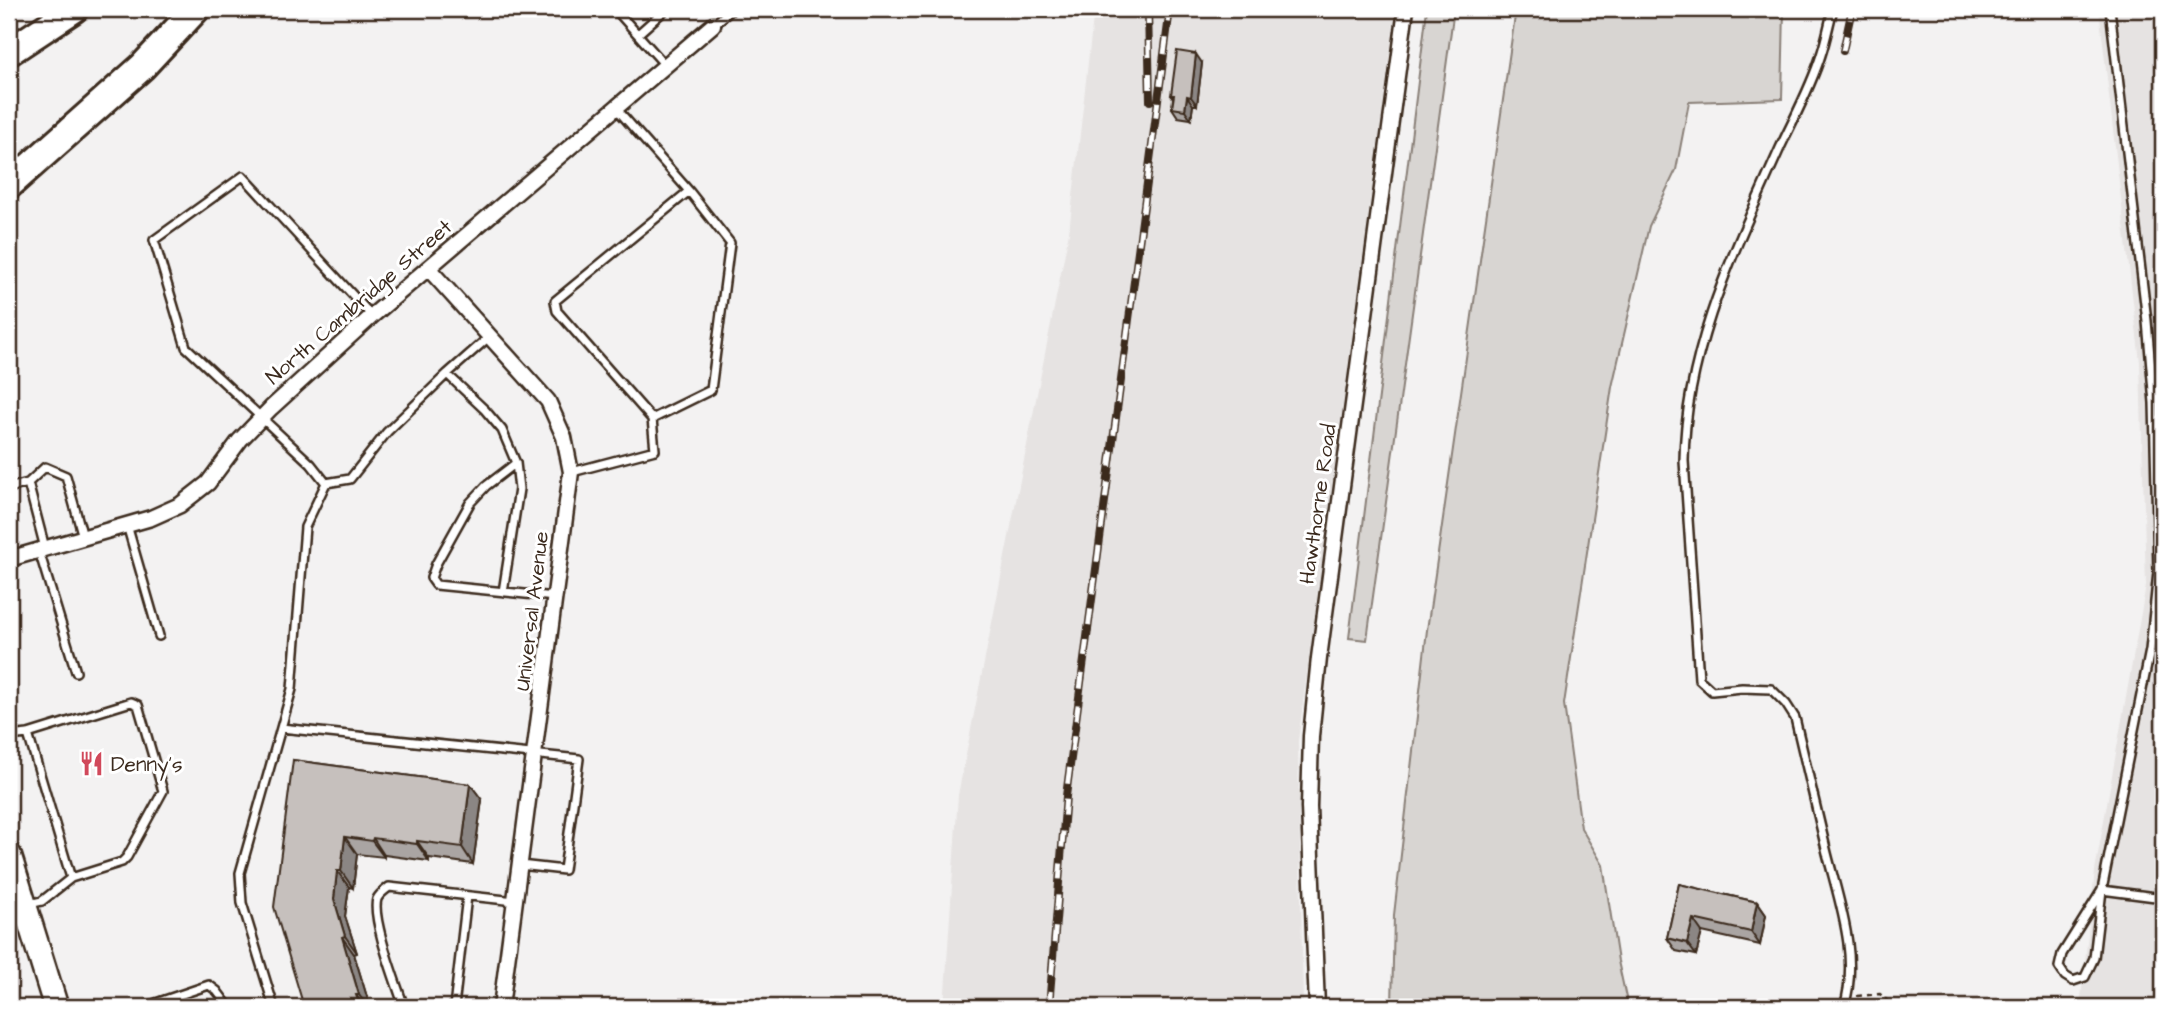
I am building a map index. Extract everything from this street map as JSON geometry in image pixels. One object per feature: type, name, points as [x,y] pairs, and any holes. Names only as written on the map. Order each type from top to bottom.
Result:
[{"type":"highway","points":[[9,52],[74,9]]},
{"type":"highway","points":[[9,185],[142,67],[196,9]]},
{"type":"main road","points":[[9,855],[17,907],[56,1007]]},
{"type":"street","name":"Hawthorne Road","points":[[1317,1007],[1309,807],[1311,736],[1319,658],[1406,9]]},
{"type":"street","name":"North Cambridge Street","points":[[9,559],[151,518],[180,505],[208,483],[240,440],[261,418],[372,316],[713,25]]},
{"type":"street","name":"Universal Avenue","points":[[428,268],[548,401],[564,436],[571,472],[502,1007]]},
{"type":"lane","points":[[615,9],[666,65]]},
{"type":"lane","points":[[638,34],[666,9]]},
{"type":"lane","points":[[713,25],[730,9]]},
{"type":"lane","points":[[1833,9],[1821,57],[1749,217],[1710,319],[1689,395],[1684,430],[1684,461],[1699,679],[1712,691],[1771,689],[1795,718],[1845,925],[1850,965],[1844,1007]]},
{"type":"lane","points":[[2102,890],[2062,954],[2059,967],[2065,976],[2073,981],[2085,977],[2094,958],[2102,890],[2150,650],[2158,572],[2154,403],[2147,321],[2110,9]]},
{"type":"lane","points":[[616,108],[689,191],[730,243],[711,390],[652,419]]},
{"type":"lane","points":[[326,484],[311,464],[186,347],[154,240],[243,176],[372,316]]},
{"type":"lane","points":[[571,472],[655,450],[652,419],[557,311],[555,301],[689,191]]},
{"type":"lane","points":[[326,484],[350,479],[387,432],[490,336]]},
{"type":"lane","points":[[447,374],[502,430],[516,463],[519,489],[503,592]]},
{"type":"lane","points":[[516,463],[486,486],[470,503],[431,578],[436,585],[556,597]]},
{"type":"lane","points":[[9,488],[28,483],[45,467],[66,476],[83,538]]},
{"type":"lane","points":[[28,483],[42,549],[76,673]]},
{"type":"lane","points":[[274,1007],[242,903],[240,873],[292,689],[305,527],[326,484]]},
{"type":"lane","points":[[127,525],[159,636]]},
{"type":"lane","points":[[9,736],[28,734],[127,702],[138,705],[163,791],[127,858],[117,865],[71,878],[42,901],[17,907]]},
{"type":"lane","points":[[281,728],[579,759],[564,870],[520,865]]},
{"type":"lane","points":[[28,734],[71,878]]},
{"type":"lane","points":[[404,1007],[376,918],[377,901],[381,893],[389,887],[516,901]]},
{"type":"lane","points":[[2102,890],[2163,898]]},
{"type":"lane","points":[[454,1007],[467,896]]},
{"type":"lane","points":[[144,1007],[209,985],[229,1007]]},
{"type":"path","points":[[1847,996],[1880,994],[1894,1007]]},
{"type":"shaded area","points":[[1094,9],[1396,9],[1298,741],[1303,1007],[944,1007],[958,795],[1069,232]]},
{"type":"shaded area","points":[[1427,9],[1454,9],[1367,640],[1349,638]]},
{"type":"shaded area","points":[[1516,9],[1784,9],[1782,99],[1689,102],[1676,170],[1649,226],[1612,387],[1564,704],[1581,828],[1603,865],[1628,1007],[1392,1007],[1394,915],[1427,630]]},
{"type":"shaded area","points":[[2099,9],[2163,9],[2163,1007],[2080,1007],[2095,871],[2146,585],[2140,362]]},
{"type":"building","points":[[1177,51],[1196,54],[1191,97],[1187,96],[1185,110],[1172,108],[1174,95],[1171,95]]},
{"type":"building","points":[[293,760],[470,784],[462,847],[417,841],[417,844],[345,837],[334,899],[360,1007],[304,1007],[274,907]]},
{"type":"building","points":[[1679,884],[1757,902],[1751,932],[1693,919],[1687,943],[1667,938]]},
{"type":"railway","points":[[1148,9],[1150,101]]},
{"type":"railway","points":[[1049,1007],[1066,796],[1170,9]]},
{"type":"railway","points":[[1843,51],[1852,9]]},
{"type":"place","name":"Denny's","points":[[91,764]]}]
